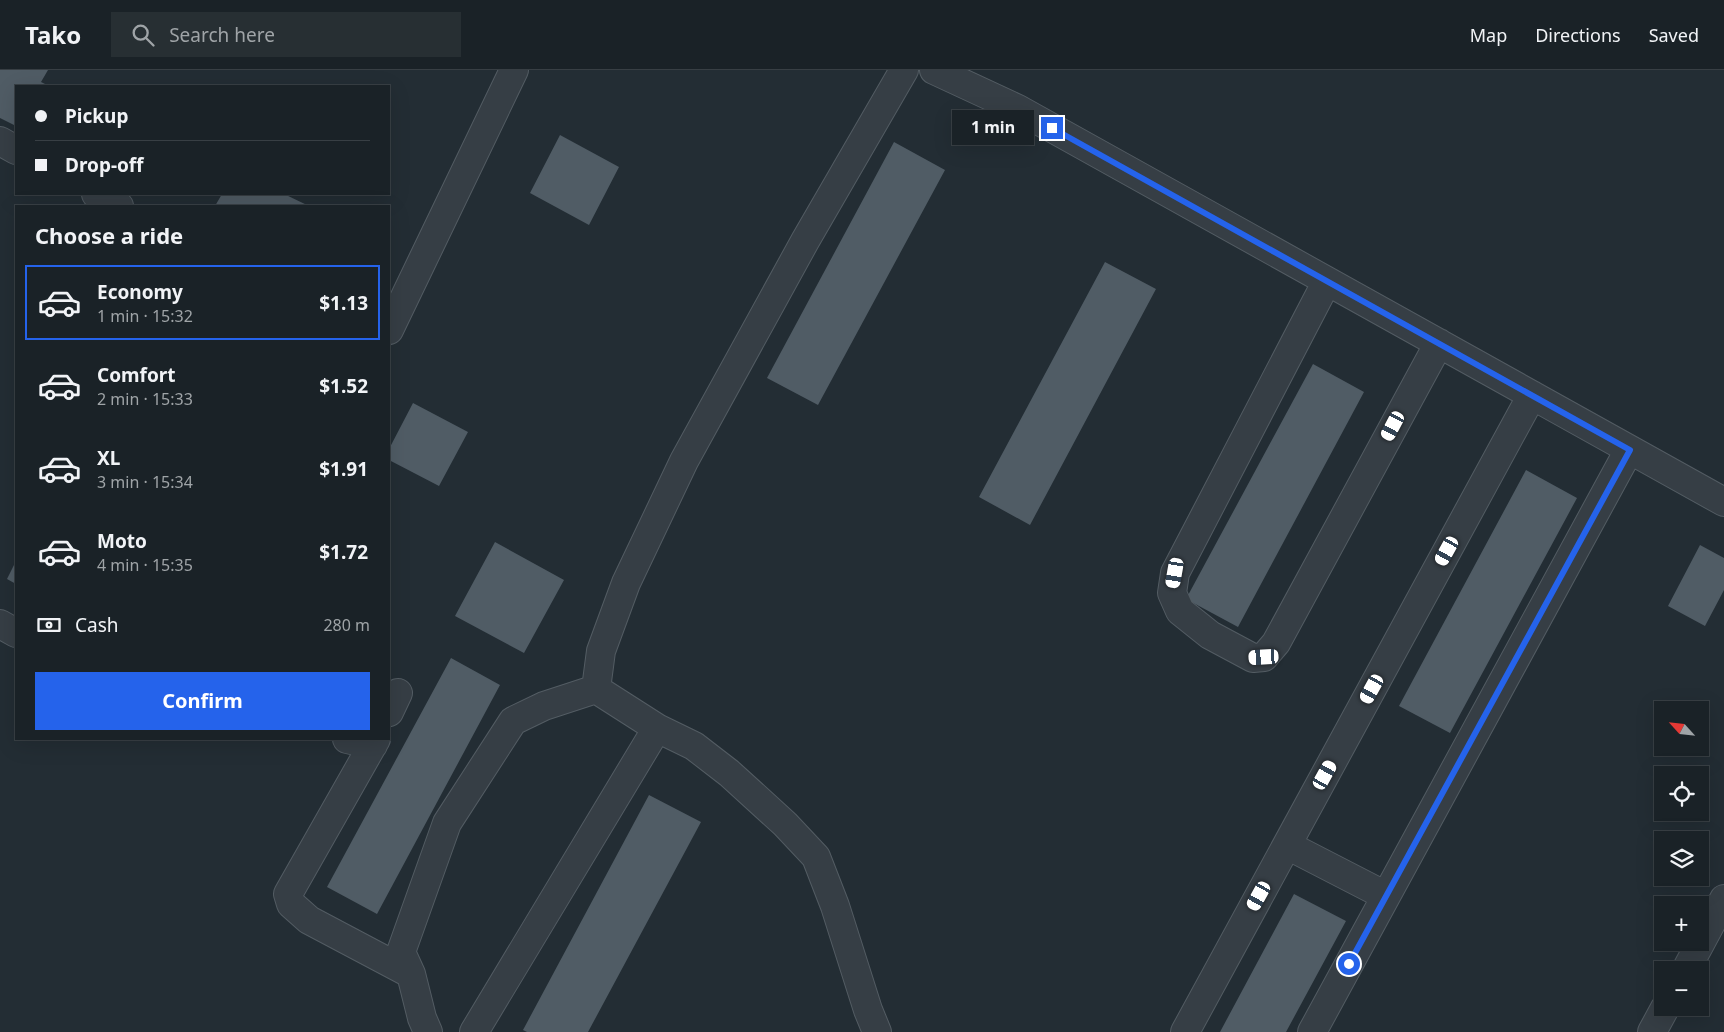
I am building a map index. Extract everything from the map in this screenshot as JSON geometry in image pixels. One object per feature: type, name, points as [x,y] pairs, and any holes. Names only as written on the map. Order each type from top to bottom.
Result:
[{"type":"street","points":[[390,328],[514,70]]},
{"type":"street","points":[[596,689],[601,651],[626,583],[684,461],[801,249],[904,70]]},
{"type":"street","points":[[934,70],[1018,109],[1724,502]]},
{"type":"street","points":[[0,141],[15,149]]},
{"type":"street","points":[[98,195],[117,205]]},
{"type":"street","points":[[1327,281],[1175,573],[1172,593],[1180,611],[1210,635],[1253,658],[1264,657],[1276,643],[1438,343]]},
{"type":"street","points":[[1185,1032],[1532,395]]},
{"type":"street","points":[[1312,1032],[1630,450]]},
{"type":"street","points":[[0,624],[15,632]]},
{"type":"street","points":[[596,689],[658,728],[694,746],[729,773],[785,824],[816,857],[835,906],[868,1010],[877,1032]]},
{"type":"street","points":[[428,1032],[422,1018],[411,974],[401,952],[447,823],[513,721],[544,706],[596,689]]},
{"type":"street","points":[[474,1032],[658,728]]},
{"type":"street","points":[[356,740],[375,742],[288,894],[292,904],[309,920],[411,974]]},
{"type":"street","points":[[1287,844],[1386,896]]},
{"type":"street","points":[[1691,961],[1724,899]]},
{"type":"street","points":[[1652,1032],[1661,1016]]},
{"type":"building","points":[[0,70],[48,70],[41,82],[47,85],[15,85],[15,126],[0,118]]},
{"type":"building","points":[[560,135],[619,167],[589,225],[530,193]]},
{"type":"building","points":[[894,142],[945,170],[818,405],[767,378]]},
{"type":"building","points":[[221,195],[286,195],[307,205],[216,205]]},
{"type":"building","points":[[1105,262],[1156,289],[1030,525],[979,497]]},
{"type":"building","points":[[1313,364],[1364,392],[1238,627],[1186,599]]},
{"type":"building","points":[[413,403],[468,432],[439,486],[390,461],[390,447]]},
{"type":"building","points":[[1526,470],[1577,498],[1450,733],[1399,706]]},
{"type":"building","points":[[495,542],[564,580],[524,653],[455,616]]},
{"type":"building","points":[[1700,545],[1724,558],[1724,590],[1705,626],[1668,606]]},
{"type":"building","points":[[15,563],[15,583],[7,579]]},
{"type":"building","points":[[451,658],[500,685],[377,914],[327,887]]},
{"type":"building","points":[[649,795],[701,822],[588,1032],[527,1032],[523,1030]]},
{"type":"building","points":[[1294,894],[1346,921],[1286,1032],[1220,1032]]},
{"type":"route","points":[[1052,128],[1630,450],[1349,964]]}]
